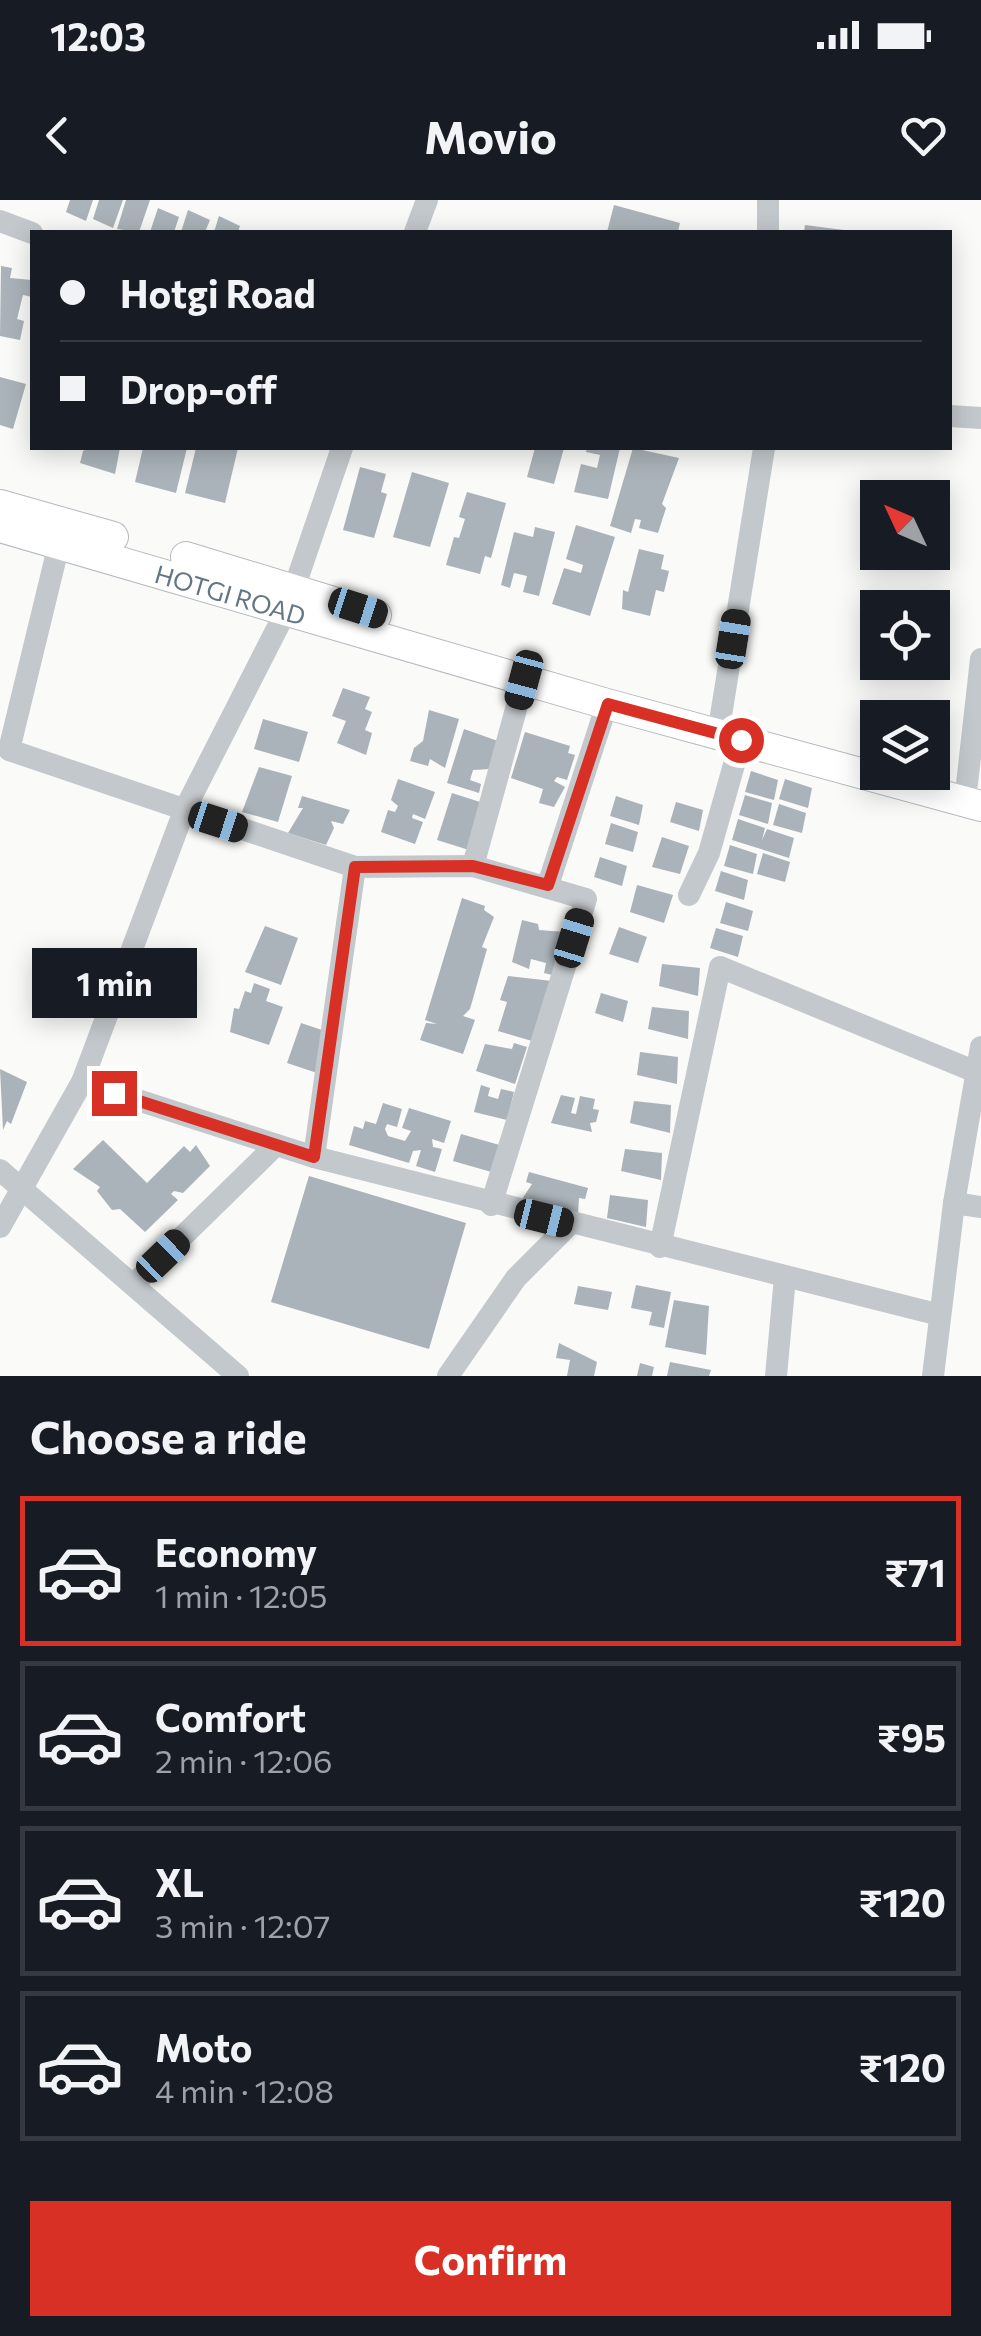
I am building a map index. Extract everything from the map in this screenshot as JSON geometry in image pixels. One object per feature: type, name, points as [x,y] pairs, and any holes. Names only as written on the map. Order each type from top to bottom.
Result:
[{"type":"main road","name":"HOTGI ROAD","points":[[0,505],[291,599],[524,680],[608,704],[860,755]]},
{"type":"main road","name":"HOTGI ROAD","points":[[0,526],[59,544],[453,639],[727,730],[976,793]]},
{"type":"main road","points":[[950,782],[976,793]]},
{"type":"street","points":[[417,230],[426,200]]},
{"type":"street","points":[[768,200],[768,230]]},
{"type":"street","points":[[0,221],[30,232]]},
{"type":"street","points":[[952,416],[981,418]]},
{"type":"street","points":[[0,1226],[25,1190],[82,1082],[184,811],[291,599],[341,450]]},
{"type":"street","points":[[688,895],[708,853],[764,450]]},
{"type":"street","points":[[59,544],[3,755],[355,867],[473,866],[548,885],[586,900],[491,1205]]},
{"type":"street","points":[[976,793],[981,659]]},
{"type":"street","points":[[473,866],[524,680]]},
{"type":"street","points":[[548,885],[608,704]]},
{"type":"street","points":[[314,1157],[355,867]]},
{"type":"street","points":[[660,1246],[720,967],[978,1073]]},
{"type":"street","points":[[938,1375],[940,1315],[954,1202],[981,1047]]},
{"type":"street","points":[[82,1082],[314,1157],[491,1205],[940,1315]]},
{"type":"street","points":[[134,1284],[276,1145]]},
{"type":"street","points":[[0,1170],[238,1376]]},
{"type":"street","points":[[954,1202],[981,1207]]},
{"type":"street","points":[[448,1376],[516,1278],[570,1224]]},
{"type":"street","points":[[776,1376],[785,1278]]},
{"type":"building","points":[[70,200],[93,200],[86,221],[66,212]]},
{"type":"building","points":[[99,200],[123,200],[113,228],[93,219]]},
{"type":"building","points":[[126,200],[150,200],[140,230],[117,229]]},
{"type":"building","points":[[614,205],[680,223],[678,230],[608,230]]},
{"type":"building","points":[[158,208],[179,217],[175,230],[151,230]]},
{"type":"building","points":[[188,210],[210,220],[206,230],[182,230]]},
{"type":"building","points":[[219,216],[240,226],[239,230],[215,230]]},
{"type":"building","points":[[805,225],[844,230],[804,230]]},
{"type":"building","points":[[1,266],[12,268],[10,278],[30,280],[30,297],[23,295],[17,319],[24,321],[20,340],[0,336]]},
{"type":"building","points":[[0,377],[26,384],[13,429],[0,425]]},
{"type":"building","points":[[120,450],[115,474],[80,463],[83,451]]},
{"type":"building","points":[[143,450],[187,450],[176,493],[135,482]]},
{"type":"building","points":[[196,450],[238,450],[225,503],[185,493]]},
{"type":"building","points":[[534,450],[563,450],[554,484],[527,477]]},
{"type":"building","points":[[620,450],[608,499],[574,492],[581,464],[597,468],[600,455],[586,452]]},
{"type":"building","points":[[632,450],[679,458],[662,504],[666,508],[658,533],[639,528],[641,520],[635,519],[631,533],[610,526]]},
{"type":"building","points":[[360,467],[386,474],[381,492],[387,494],[374,538],[343,530]]},
{"type":"building","points":[[412,472],[449,483],[430,547],[393,537]]},
{"type":"building","points":[[467,492],[506,503],[491,558],[485,556],[480,574],[446,565],[454,537],[459,538],[465,519],[459,517]]},
{"type":"building","points":[[576,525],[615,537],[590,616],[552,604],[564,568],[581,573],[583,565],[566,559]]},
{"type":"building","points":[[535,527],[555,532],[539,596],[523,592],[527,576],[514,573],[510,588],[501,585],[514,532],[533,537]]},
{"type":"building","points":[[639,549],[664,555],[661,569],[669,571],[664,592],[656,590],[650,616],[622,609],[623,590],[628,592]]},
{"type":"building","points":[[343,688],[370,697],[365,709],[372,712],[365,730],[372,733],[366,755],[337,743],[346,721],[332,716]]},
{"type":"building","points":[[429,710],[459,719],[445,768],[430,759],[428,766],[410,761],[414,748],[423,741]]},
{"type":"building","points":[[263,719],[308,732],[299,762],[254,749]]},
{"type":"building","points":[[464,729],[498,741],[490,769],[473,770],[470,780],[481,784],[479,793],[447,783]]},
{"type":"building","points":[[525,732],[570,746],[568,753],[575,755],[567,780],[557,777],[554,781],[565,787],[554,807],[539,803],[543,789],[511,778]]},
{"type":"building","points":[[259,767],[292,776],[278,822],[242,812]]},
{"type":"building","points":[[751,771],[778,780],[774,800],[745,792]]},
{"type":"building","points":[[398,779],[435,792],[425,819],[413,814],[412,818],[423,822],[415,844],[381,832],[388,810],[395,812],[398,806],[391,800]]},
{"type":"building","points":[[785,779],[812,788],[808,808],[779,799]]},
{"type":"building","points":[[452,793],[483,803],[469,850],[437,840]]},
{"type":"building","points":[[745,795],[772,803],[768,824],[739,815]]},
{"type":"building","points":[[302,796],[350,810],[343,824],[331,821],[334,828],[326,845],[288,833],[303,808],[298,808]]},
{"type":"building","points":[[616,796],[643,805],[639,825],[610,816]]},
{"type":"building","points":[[676,802],[703,810],[699,831],[670,822]]},
{"type":"building","points":[[779,804],[806,813],[802,833],[773,825]]},
{"type":"building","points":[[738,819],[765,828],[762,840],[767,829],[794,838],[789,858],[732,840]]},
{"type":"building","points":[[611,823],[638,832],[633,852],[605,844]]},
{"type":"building","points":[[662,837],[689,846],[680,874],[652,867]]},
{"type":"building","points":[[730,845],[757,854],[753,874],[724,866]]},
{"type":"building","points":[[763,853],[790,862],[785,882],[757,874]]},
{"type":"building","points":[[600,857],[627,866],[622,886],[594,877]]},
{"type":"building","points":[[721,871],[748,880],[744,900],[715,891]]},
{"type":"building","points":[[637,885],[673,895],[664,923],[630,912]]},
{"type":"building","points":[[462,898],[485,906],[484,910],[494,917],[482,947],[487,949],[470,1009],[463,1016],[475,1020],[463,1054],[420,1040],[426,1023],[437,1024],[425,1020]]},
{"type":"building","points":[[726,902],[753,911],[748,931],[720,923]]},
{"type":"building","points":[[522,920],[538,924],[539,930],[565,932],[556,976],[544,973],[546,963],[531,959],[529,969],[512,962]]},
{"type":"building","points":[[265,926],[298,938],[281,985],[245,972]]},
{"type":"building","points":[[619,927],[647,937],[638,963],[609,954]]},
{"type":"building","points":[[716,928],[743,936],[738,957],[710,948]]},
{"type":"building","points":[[662,964],[700,968],[698,996],[659,986]]},
{"type":"building","points":[[508,976],[552,981],[532,1041],[498,1031],[507,1002],[500,1000]]},
{"type":"building","points":[[254,983],[270,989],[266,1001],[283,1007],[269,1045],[230,1032],[234,1008],[239,1009],[245,991],[251,993]]},
{"type":"building","points":[[601,993],[628,1001],[623,1022],[595,1013]]},
{"type":"building","points":[[652,1007],[689,1011],[688,1039],[648,1029]]},
{"type":"building","points":[[301,1023],[340,1036],[326,1076],[287,1063]]},
{"type":"building","points":[[514,1043],[527,1047],[515,1084],[476,1071],[485,1044],[512,1049]]},
{"type":"building","points":[[640,1052],[678,1057],[677,1084],[637,1075]]},
{"type":"building","points":[[0,1069],[27,1082],[11,1124],[7,1121],[3,1130]]},
{"type":"building","points":[[481,1085],[490,1088],[488,1096],[498,1099],[501,1089],[514,1092],[507,1120],[474,1112]]},
{"type":"building","points":[[561,1095],[575,1098],[571,1113],[576,1114],[580,1096],[595,1099],[593,1109],[599,1110],[596,1122],[590,1123],[592,1132],[551,1123]]},
{"type":"building","points":[[634,1101],[671,1105],[670,1133],[630,1123]]},
{"type":"building","points":[[383,1103],[402,1109],[397,1127],[387,1124],[385,1129],[388,1136],[405,1141],[411,1131],[402,1128],[409,1108],[451,1121],[444,1143],[432,1139],[433,1147],[442,1149],[435,1172],[416,1166],[421,1150],[413,1151],[409,1163],[349,1145],[354,1126],[363,1129],[365,1121],[376,1124]]},
{"type":"building","points":[[461,1134],[503,1146],[495,1173],[453,1161]]},
{"type":"building","points":[[103,1140],[147,1183],[184,1146],[190,1152],[196,1145],[210,1166],[183,1193],[171,1194],[178,1200],[145,1232],[120,1209],[112,1210],[97,1191],[100,1187],[73,1169]]},
{"type":"building","points":[[625,1149],[662,1153],[661,1180],[621,1171]]},
{"type":"building","points":[[529,1172],[588,1188],[585,1199],[579,1198],[578,1214],[522,1199],[532,1184],[526,1182]]},
{"type":"building","points":[[309,1176],[466,1223],[429,1349],[271,1302]]},
{"type":"building","points":[[610,1195],[648,1200],[646,1227],[607,1218]]},
{"type":"building","points":[[636,1285],[671,1292],[664,1328],[649,1325],[652,1312],[631,1308]]},
{"type":"building","points":[[578,1286],[612,1292],[608,1310],[574,1304]]},
{"type":"building","points":[[674,1300],[709,1306],[706,1355],[665,1347]]},
{"type":"building","points":[[559,1343],[597,1362],[594,1376],[567,1376],[570,1360],[556,1358]]},
{"type":"building","points":[[670,1362],[711,1370],[709,1376],[667,1376]]},
{"type":"building","points":[[640,1363],[654,1367],[652,1376],[637,1376]]},
{"type":"route","points":[[114,1093],[314,1157],[355,867],[473,866],[548,885],[608,704],[741,740]]}]
